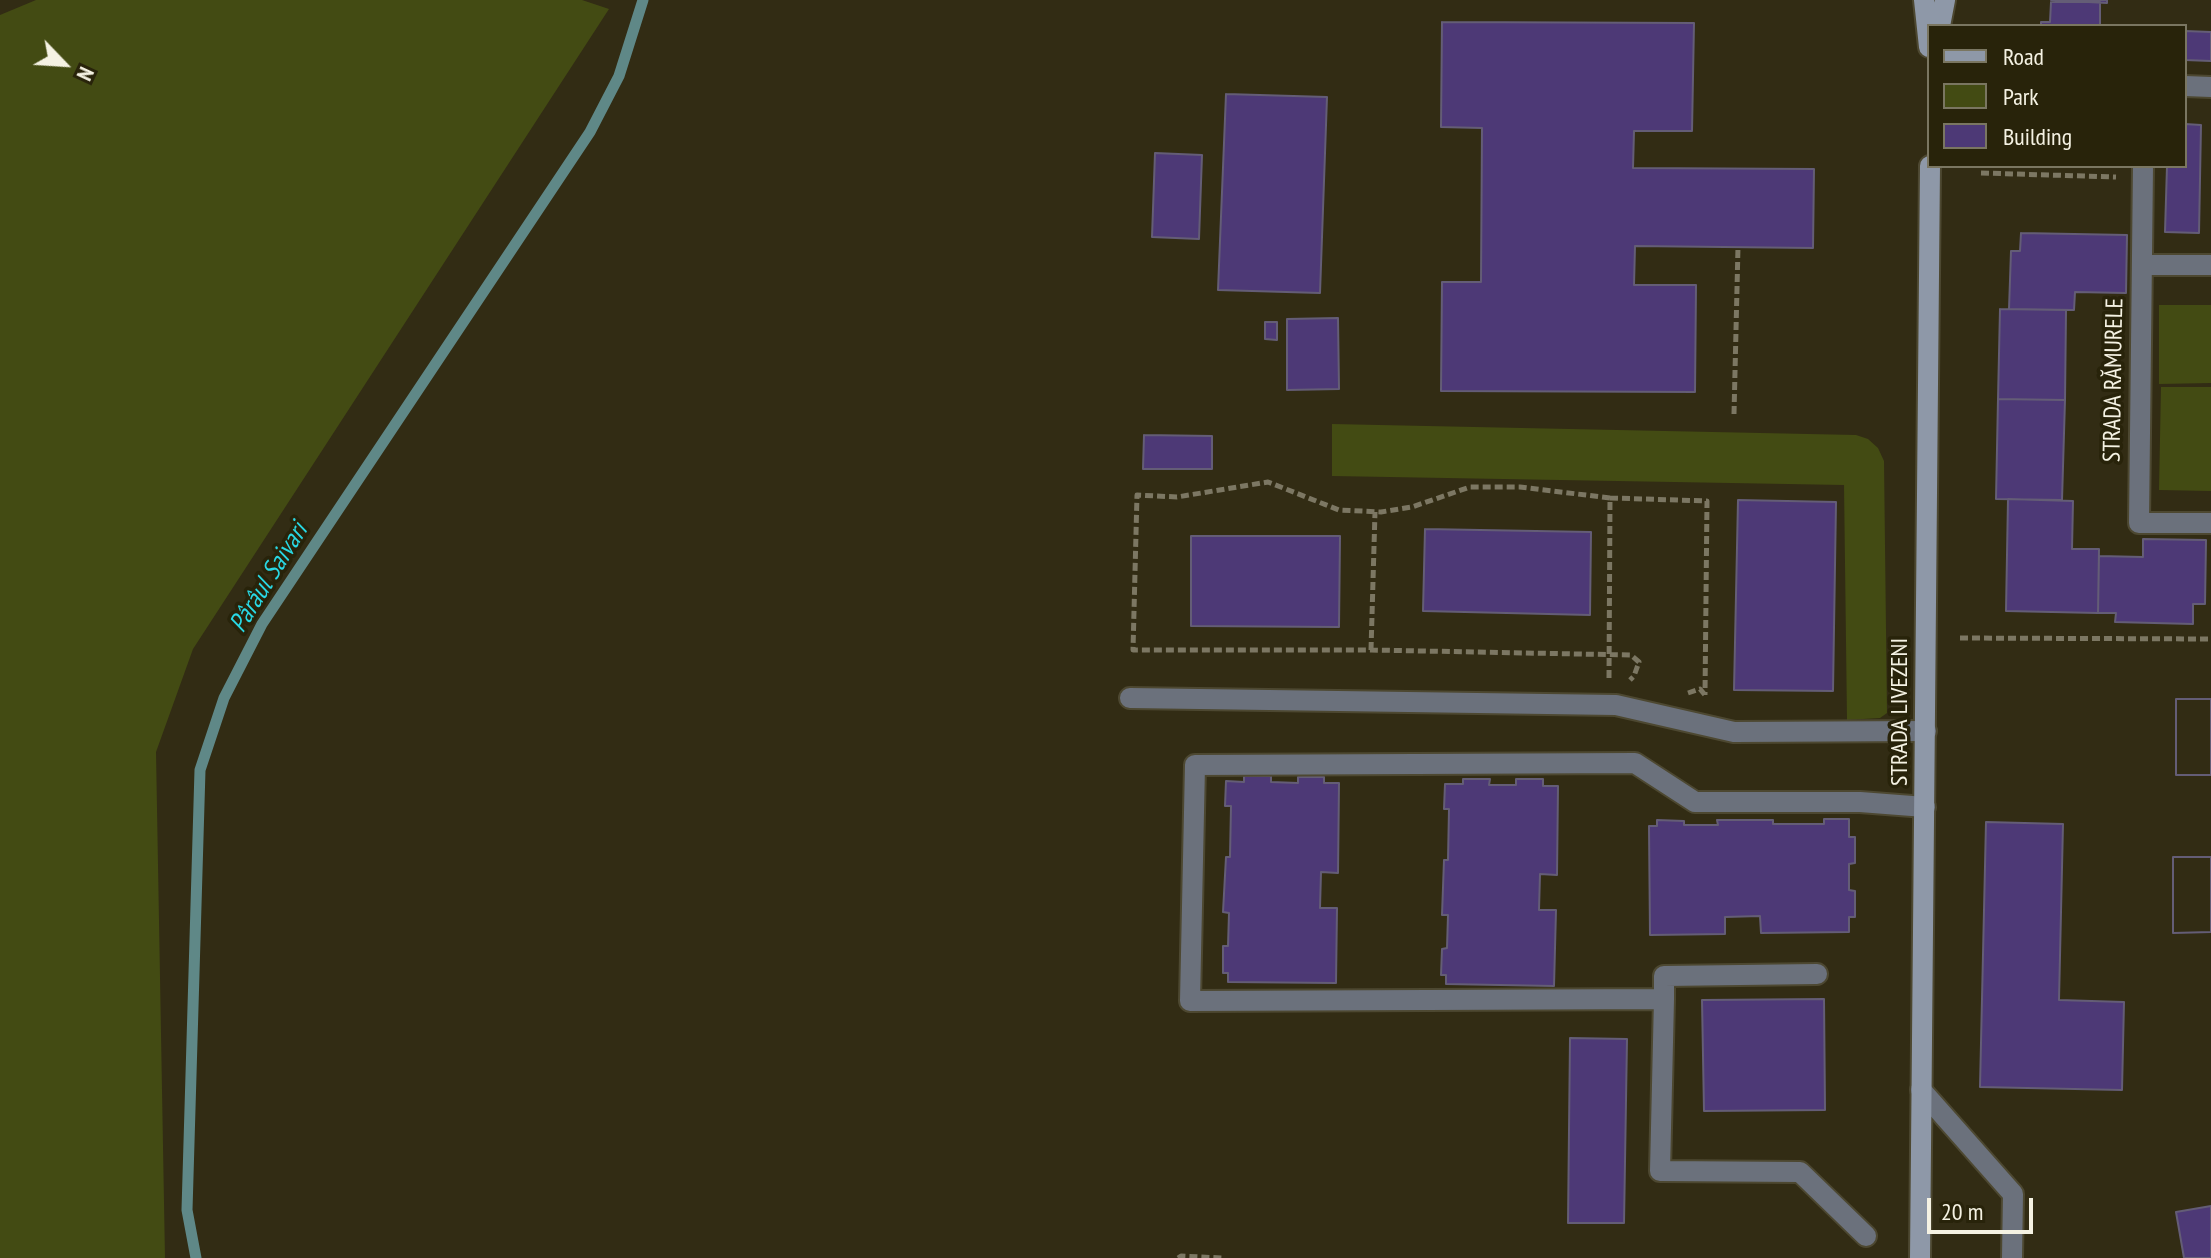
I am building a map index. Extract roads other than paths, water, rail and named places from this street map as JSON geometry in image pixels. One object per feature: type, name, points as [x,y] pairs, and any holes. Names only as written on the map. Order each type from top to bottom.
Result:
[{"type":"main road","points":[[1924,0],[1927,28]]},
{"type":"main road","points":[[1940,24],[1945,0]]},
{"type":"main road","name":"STRADA LIVEZENI","points":[[1920,1258],[1930,168]]},
{"type":"lane","points":[[2187,86],[2211,87]]},
{"type":"lane","name":"STRADA RĂMURELE","points":[[2143,172],[2139,523],[2211,523]]},
{"type":"lane","points":[[2142,265],[2211,265]]},
{"type":"lane","points":[[1130,698],[1616,705],[1734,732],[1926,731]]},
{"type":"lane","points":[[1664,999],[1190,1001],[1195,765],[1635,763],[1695,802],[1860,802],[1925,807]]},
{"type":"lane","points":[[1817,974],[1664,976],[1660,1171],[1800,1172],[1866,1236]]},
{"type":"lane","points":[[1921,1090],[2013,1194],[2012,1258]]},
{"type":"waterway","name":"Pârâul Saivari","points":[[196,1258],[187,1210],[200,770],[224,698],[262,624],[590,132],[619,76],[643,0]]}]
